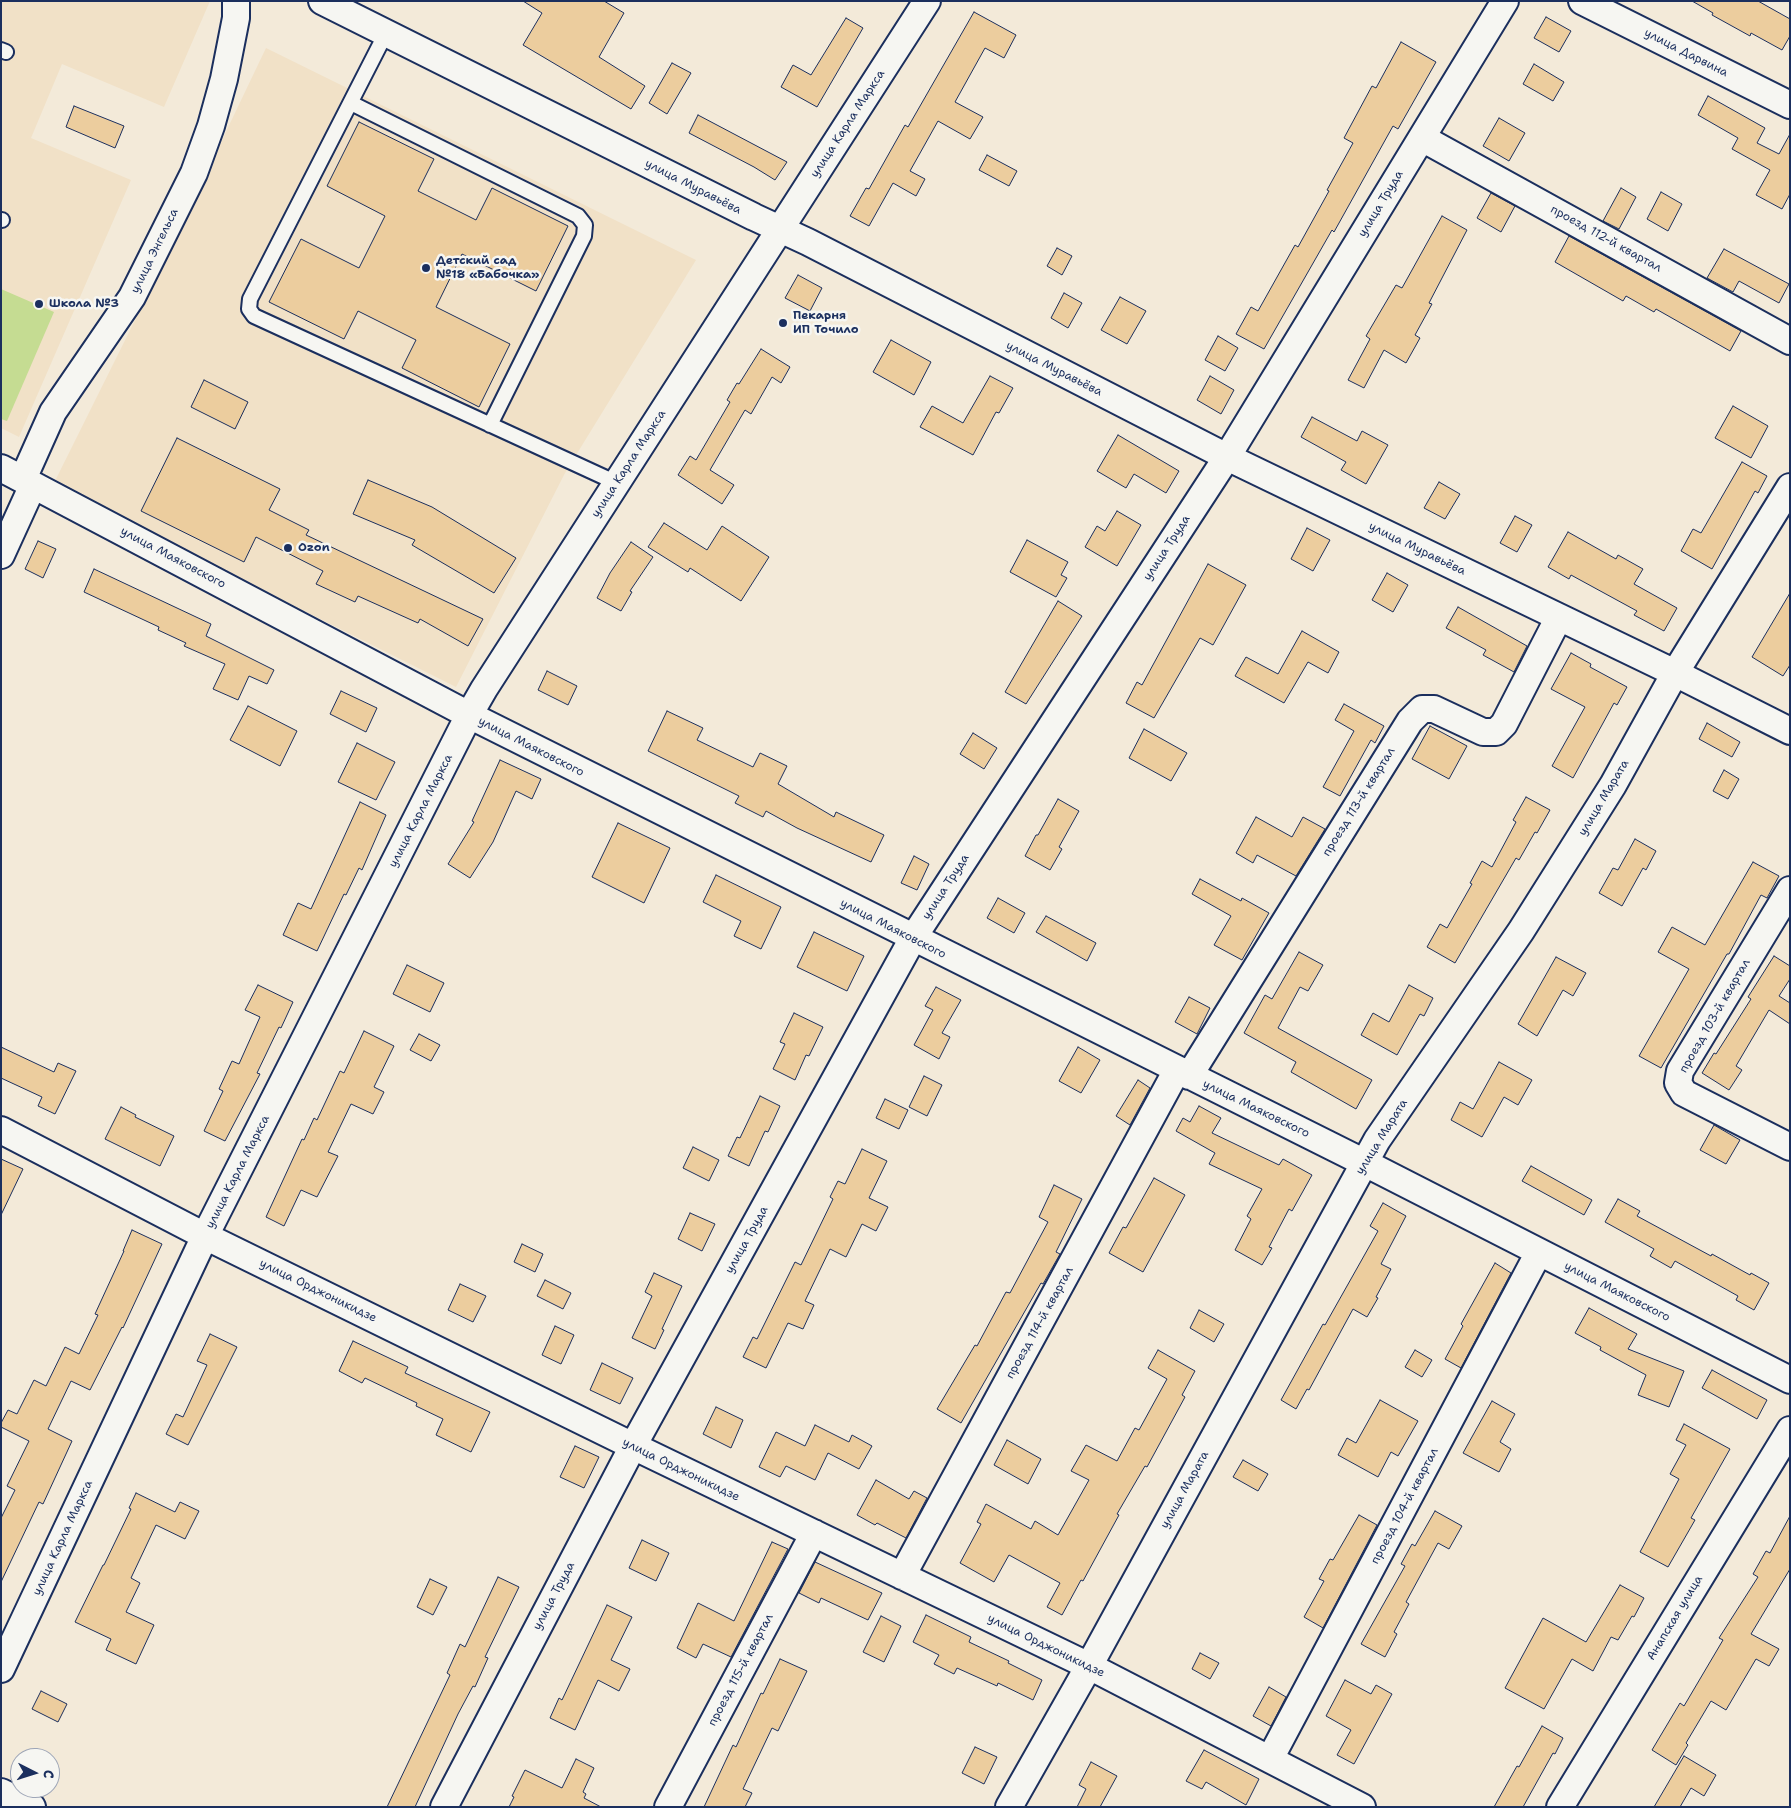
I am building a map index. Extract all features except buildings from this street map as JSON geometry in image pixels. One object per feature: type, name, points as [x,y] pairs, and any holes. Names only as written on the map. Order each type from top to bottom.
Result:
[{"type":"street","name":"улица Энгельса","points":[[1,555],[19,477],[54,412],[132,297],[194,173],[211,126],[224,79],[236,18],[236,1]]},
{"type":"street","name":"улица Муравьёва","points":[[322,1],[349,7],[386,33],[780,230],[808,242],[1227,457],[1790,730]]},
{"type":"street","name":"улица Карла Маркса","points":[[1,1669],[205,1236],[469,715],[926,1]]},
{"type":"street","name":"улица Труда","points":[[444,1807],[633,1446],[913,938],[1227,457],[1505,1]]},
{"type":"street","name":"улица Дарвина","points":[[1582,1],[1790,105]]},
{"type":"street","name":"проезд 112-й квартал","points":[[1422,138],[1790,341]]},
{"type":"street","name":"улица Маяковского","points":[[19,477],[469,715],[1364,1163],[1790,1380]]},
{"type":"street","name":"улица Марата","points":[[1009,1807],[1089,1666],[1377,1140],[1546,891],[1612,785],[1675,673],[1790,487]]},
{"type":"street","name":"проезд 113-й квартал","points":[[1183,1073],[1410,721],[1422,709],[1434,709],[1483,732],[1496,732],[1504,724],[1559,617]]},
{"type":"street","name":"проезд 103-й квартал","points":[[1790,890],[1680,1071],[1678,1083],[1684,1093],[1790,1147]]},
{"type":"street","name":"проезд 114-й квартал","points":[[902,1576],[1183,1073]]},
{"type":"street","name":"улица Орджоникидзе","points":[[1,1130],[205,1236],[633,1446],[1089,1666],[1362,1807]]},
{"type":"street","name":"проезд 104-й квартал","points":[[1270,1759],[1539,1252]]},
{"type":"street","name":"Анапская улица","points":[[1560,1807],[1790,1430]]},
{"type":"street","name":"проезд 115-й квартал","points":[[668,1807],[814,1533]]},
{"type":"street","points":[[1,1792],[32,1807]]},
{"type":"lane","points":[[386,33],[250,299],[249,309],[254,316],[617,483]]},
{"type":"lane","points":[[350,103],[578,216],[585,225],[584,236],[490,425]]},
{"type":"shaded area","name":"Школа №3","points":[[1,1],[210,1],[164,107],[62,64],[31,138],[131,180],[19,437],[1,428]]},
{"type":"shaded area","points":[[266,48],[696,260],[565,473],[456,687],[53,485],[157,276]]},
{"type":"green space","points":[[1,289],[54,312],[7,421],[1,419]]},
{"type":"place","name":"Детский сад №18 «Бабочка»","points":[[426,268]]},
{"type":"place","name":"Школа №3","points":[[39,304]]},
{"type":"place","name":"Пекарня ИП Точило","points":[[783,323]]},
{"type":"place","name":"Ozon","points":[[288,548]]}]
